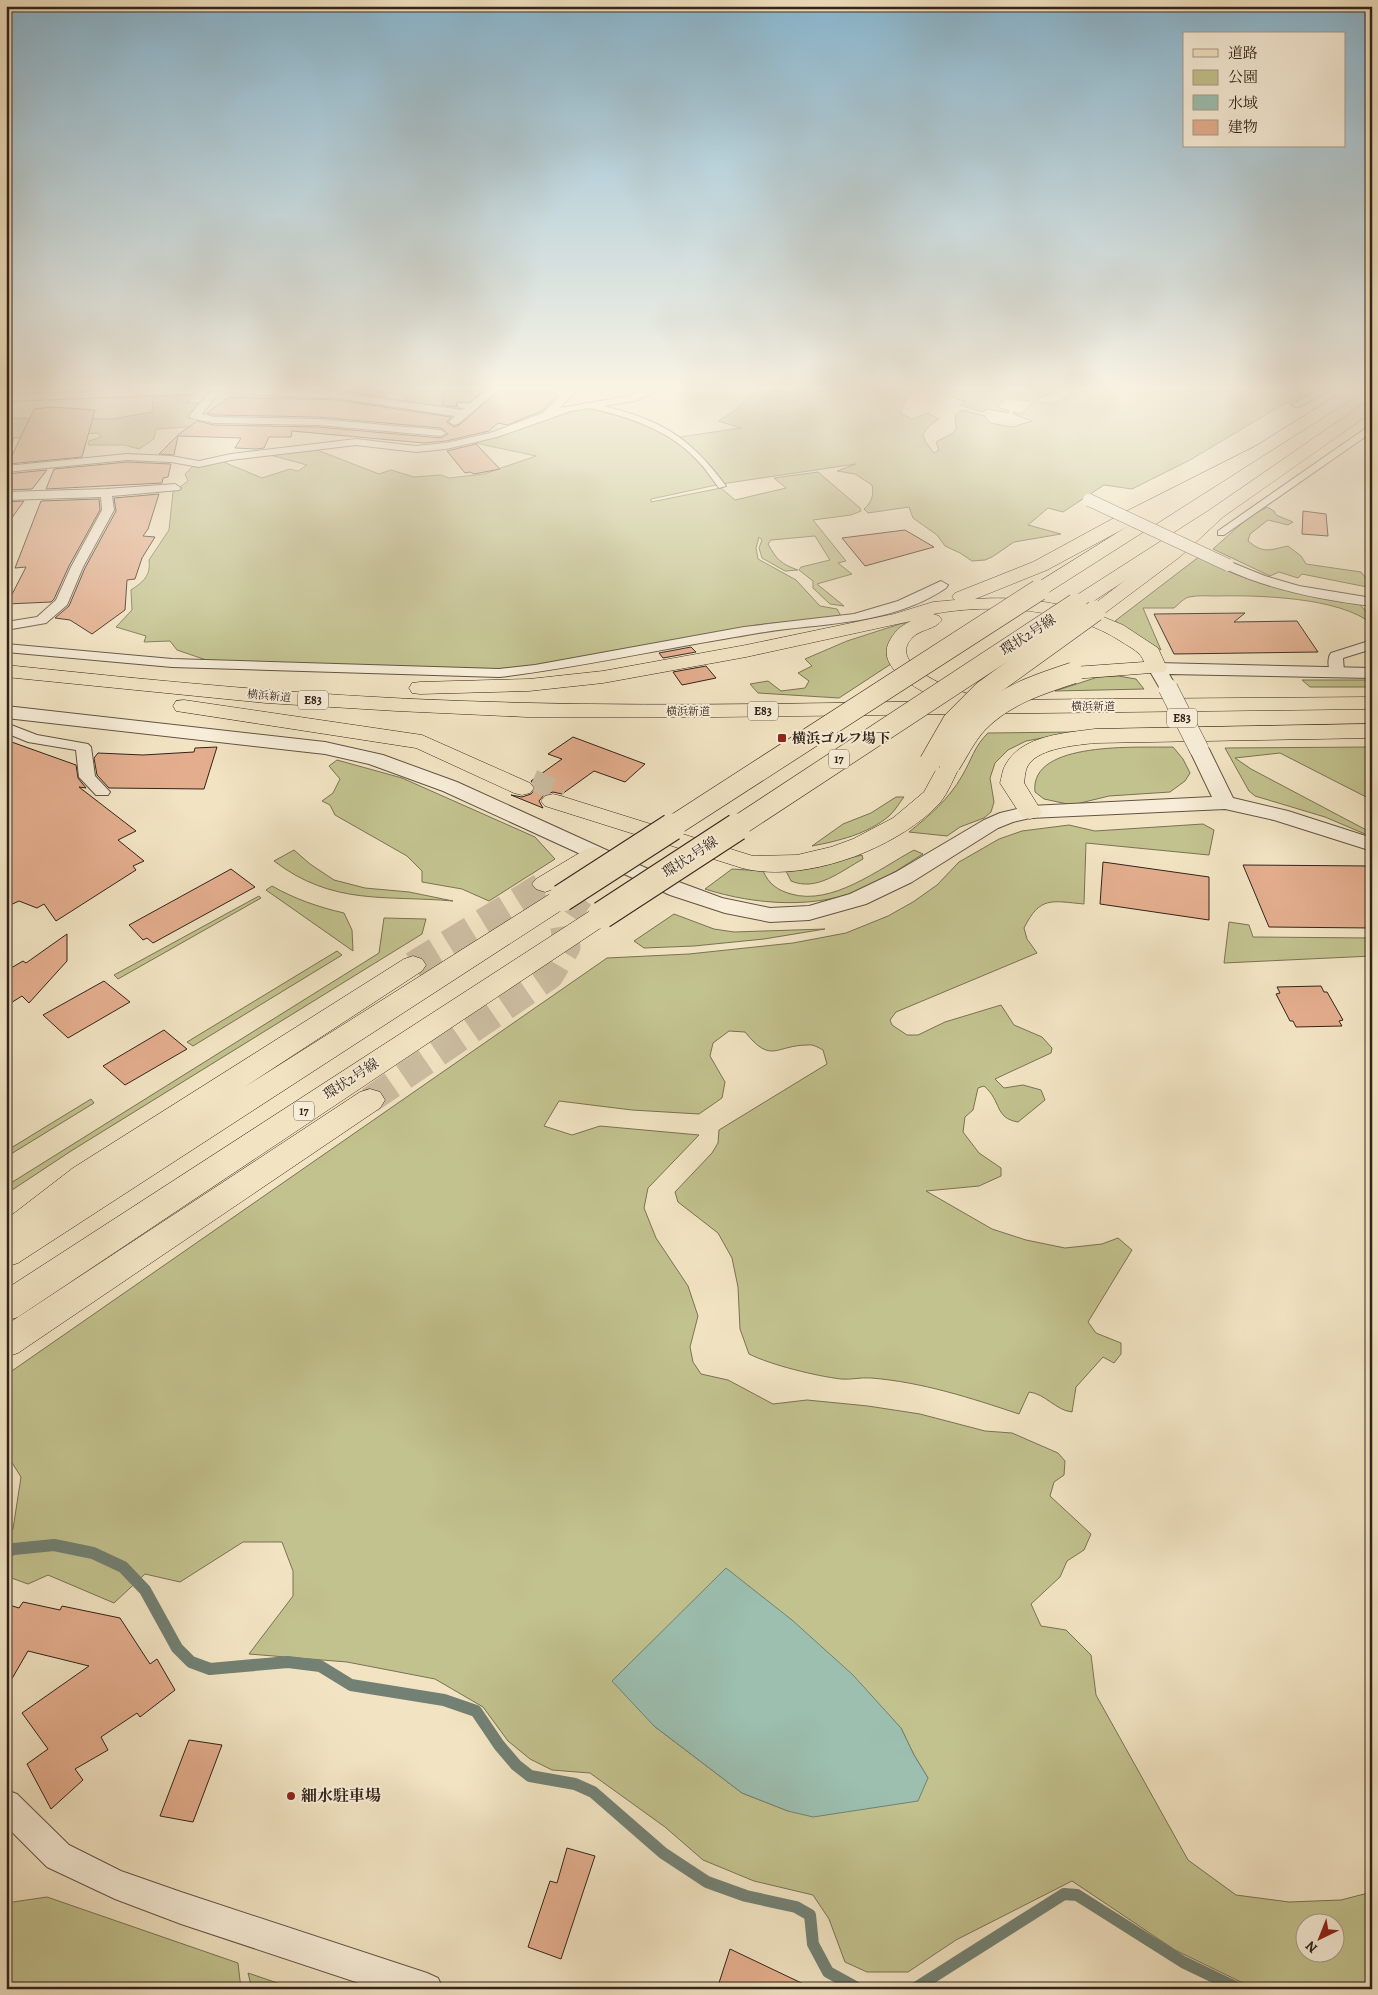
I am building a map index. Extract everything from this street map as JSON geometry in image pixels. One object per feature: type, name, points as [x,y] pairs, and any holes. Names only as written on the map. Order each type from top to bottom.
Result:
[{"type":"main road","points":[[6,670],[359,687],[446,689],[557,682],[603,684],[674,673],[777,653],[816,636],[898,619],[933,608],[1040,566],[1193,484]]},
{"type":"main road","name":"環状2号線","points":[[6,1254],[572,899],[1039,590],[1206,484]]},
{"type":"main road","points":[[558,797],[654,832],[751,863],[779,864],[826,857],[870,840],[900,825],[932,797],[953,722],[984,691],[1085,608],[1174,552],[1217,513],[1258,484]]},
{"type":"main road","points":[[933,608],[996,603],[1026,604],[1047,607],[1086,617],[1116,629],[1151,652],[1157,668]]},
{"type":"main road","name":"環状2号線","points":[[6,1307],[572,899],[1085,608]]},
{"type":"main road","points":[[1030,707],[957,698],[927,687],[902,665],[898,657],[897,645],[902,636],[916,626],[938,617],[965,611],[988,609],[1042,611],[1076,619],[1105,632],[1157,668]]},
{"type":"main road","points":[[940,763],[978,722],[999,704],[1033,686],[1073,673],[1114,668],[1157,668]]},
{"type":"main road","name":"横浜新道","points":[[6,670],[146,687],[319,701],[528,710],[737,712],[1372,703]]},
{"type":"main road","name":"横浜新道","points":[[6,686],[165,703],[494,723],[698,725],[1372,715]]},
{"type":"main road","points":[[165,703],[422,742],[498,765],[528,784]]},
{"type":"main road","points":[[1030,812],[1012,783],[1017,764],[1031,752],[1057,742],[1095,736],[1372,731]]},
{"type":"main road","points":[[572,899],[595,854]]},
{"type":"main road","points":[[572,899],[626,869]]},
{"type":"main road","points":[[6,1237],[84,1176],[413,965]]},
{"type":"main road","points":[[6,1343],[370,1100]]},
{"type":"street","points":[[1221,533],[1291,484]]},
{"type":"street","points":[[6,496],[106,494],[175,488]]},
{"type":"street","points":[[6,626],[41,620],[62,602],[77,567],[108,510],[106,494]]},
{"type":"street","points":[[1089,500],[1245,574],[1268,582],[1372,602]]},
{"type":"street","points":[[6,648],[181,664],[498,673],[535,669],[776,626],[845,619],[906,603],[932,593],[941,586]]},
{"type":"street","points":[[1337,672],[1336,656],[1372,644]]},
{"type":"street","points":[[1157,668],[1372,673]]},
{"type":"street","points":[[1157,668],[1225,803]]},
{"type":"street","points":[[6,712],[325,748],[367,758],[414,772],[523,820],[626,869],[698,898],[728,908],[763,915],[809,913],[852,902],[894,883],[991,824],[1007,817],[1030,812],[1225,803],[1254,807],[1279,814],[1372,846]]},
{"type":"street","points":[[6,727],[33,739],[83,747],[86,777],[102,792]]},
{"type":"street","points":[[6,1805],[58,1856],[114,1884],[427,1989]]},
{"type":"green space","points":[[184,484],[721,484],[651,499],[651,502],[721,488],[735,500],[786,488],[781,484],[832,484],[860,508],[861,511],[851,515],[813,520],[846,561],[838,563],[852,574],[817,584],[844,606],[830,604],[813,588],[813,581],[799,570],[801,567],[830,560],[815,536],[771,540],[768,544],[780,561],[798,570],[785,571],[762,558],[759,548],[762,540],[759,537],[756,548],[758,559],[796,580],[820,606],[837,609],[841,616],[756,625],[528,673],[215,663],[177,650],[170,641],[144,642],[146,636],[116,627],[132,610],[131,590],[145,578],[149,570],[149,560],[169,530],[173,492]]},
{"type":"green space","points":[[871,484],[1142,484],[1132,489],[1104,485],[1063,512],[1048,508],[1028,525],[1061,534],[1014,542],[992,557],[985,560],[972,561],[945,546],[937,535],[913,518],[909,507],[868,513],[864,509],[872,498]]},
{"type":"green space","points":[[1267,507],[1274,511],[1276,515],[1293,522],[1288,525],[1268,520],[1250,534],[1248,541],[1258,548],[1267,550],[1288,546],[1301,556],[1306,564],[1361,572],[1365,577],[1372,579],[1372,588],[1302,574],[1298,578],[1279,572],[1270,576],[1213,549],[1249,517]]},
{"type":"green space","points":[[1200,556],[1243,576],[1359,604],[1372,617],[1372,624],[1358,615],[1319,603],[1275,597],[1192,596],[1174,608],[1143,608],[1161,650],[1115,621]]},
{"type":"green space","points":[[903,623],[909,626],[897,660],[839,698],[758,693],[750,684],[768,681],[781,691],[805,688],[809,681],[798,673],[812,666],[805,659],[847,641]]},
{"type":"green space","points":[[1118,676],[1136,679],[1144,689],[1055,691],[1098,677]]},
{"type":"green space","points":[[1302,680],[1372,680],[1372,687],[1310,687]]},
{"type":"green space","points":[[1075,732],[1026,741],[1008,750],[995,763],[990,778],[994,802],[991,812],[984,818],[960,827],[947,836],[909,832],[932,813],[951,792],[962,776],[976,748],[988,733]]},
{"type":"green space","points":[[1173,747],[1183,759],[1190,773],[1185,781],[1170,792],[1109,796],[1072,805],[1044,799],[1035,792],[1038,775],[1049,763],[1067,755],[1089,750],[1113,748]]},
{"type":"green space","points":[[1372,747],[1372,800],[1280,753],[1235,758],[1251,769],[1372,833],[1372,837],[1325,817],[1255,796],[1249,791],[1225,748]]},
{"type":"green space","points":[[337,760],[402,778],[535,837],[555,859],[489,901],[462,889],[422,882],[422,871],[407,856],[335,815],[330,805],[322,801],[333,793],[340,779],[329,766]]},
{"type":"green space","points":[[896,797],[904,797],[891,814],[872,828],[842,839],[812,846],[843,824],[871,813]]},
{"type":"green space","points":[[1203,824],[1214,830],[1209,855],[1086,843],[1084,904],[1055,902],[1048,903],[1035,910],[1024,928],[1027,939],[1037,953],[896,1012],[890,1020],[892,1025],[907,1035],[918,1035],[945,1022],[1001,1005],[1014,1025],[1042,1037],[1052,1048],[1051,1053],[995,1079],[1004,1088],[1023,1085],[1041,1090],[1045,1100],[1018,1122],[1010,1120],[1001,1113],[994,1097],[984,1086],[978,1088],[973,1110],[965,1117],[963,1132],[979,1153],[1001,1168],[1001,1176],[979,1186],[926,1191],[992,1229],[1026,1240],[1065,1248],[1102,1244],[1118,1238],[1132,1250],[1088,1322],[1096,1333],[1121,1343],[1121,1354],[1114,1363],[1103,1357],[1076,1387],[1072,1412],[1060,1408],[1035,1393],[1029,1392],[1019,1414],[928,1387],[871,1378],[831,1378],[781,1366],[749,1354],[740,1329],[738,1287],[732,1258],[718,1233],[678,1202],[675,1192],[712,1153],[718,1143],[719,1130],[827,1064],[823,1050],[816,1046],[797,1046],[768,1051],[754,1042],[745,1032],[729,1031],[713,1043],[710,1056],[725,1082],[722,1098],[699,1114],[632,1110],[559,1101],[544,1126],[572,1135],[600,1126],[699,1135],[648,1188],[644,1208],[656,1238],[688,1286],[698,1316],[690,1347],[693,1362],[701,1374],[728,1380],[773,1404],[807,1400],[868,1406],[920,1414],[985,1431],[1012,1433],[1058,1453],[1065,1461],[1064,1475],[1054,1482],[1050,1496],[1091,1534],[1084,1550],[1067,1561],[1060,1577],[1031,1604],[1041,1626],[1066,1630],[1091,1655],[1096,1695],[1188,1860],[1236,1895],[1289,1902],[1341,1900],[1372,1892],[1372,1989],[1278,1989],[1245,1984],[1175,1950],[1072,1881],[956,1940],[908,1972],[867,1972],[845,1962],[829,1919],[813,1895],[754,1881],[703,1860],[665,1827],[590,1773],[552,1770],[530,1759],[508,1741],[483,1707],[435,1679],[347,1662],[249,1654],[293,1596],[293,1571],[282,1542],[243,1542],[180,1582],[145,1574],[114,1603],[48,1575],[28,1584],[6,1576],[6,1539],[13,1529],[21,1477],[6,1453],[6,1375],[607,958],[689,954],[793,943],[846,933],[888,916],[913,902],[937,885],[959,862],[999,839],[1022,831],[1069,825],[1095,831]],"holes":[[[881,1708],[901,1728],[928,1778],[788,1811],[742,1793],[654,1726]]]},
{"type":"green space","points":[[294,850],[310,864],[334,880],[365,888],[409,892],[453,901],[360,896],[317,885],[296,875],[274,861]]},
{"type":"green space","points":[[914,850],[923,854],[889,876],[867,887],[828,899],[786,903],[745,899],[705,889],[732,869],[763,871],[774,886],[791,894],[823,895],[855,884]]},
{"type":"green space","points":[[862,855],[863,859],[829,879],[810,884],[791,881],[785,869],[821,865]]},
{"type":"green space","points":[[272,886],[307,902],[344,913],[352,930],[353,951],[266,890]]},
{"type":"green space","points":[[259,896],[261,898],[118,979],[114,975]]},
{"type":"green space","points":[[674,914],[714,929],[734,932],[825,929],[764,939],[694,946],[644,948],[634,941]]},
{"type":"green space","points":[[384,918],[426,919],[422,934],[71,1151],[6,1194],[6,1186],[379,953]]},
{"type":"green space","points":[[1229,922],[1249,925],[1253,937],[1372,938],[1372,956],[1224,963]]},
{"type":"green space","points":[[337,951],[342,955],[193,1046],[187,1042]]},
{"type":"green space","points":[[91,1099],[94,1103],[6,1157],[6,1151]]},
{"type":"green space","points":[[47,1897],[238,1963],[241,1989],[6,1989],[6,1903]]},
{"type":"green space","points":[[248,1973],[295,1989],[252,1989]]},
{"type":"water","points":[[726,1568],[792,1620],[853,1675],[901,1728],[928,1778],[918,1801],[813,1817],[788,1811],[742,1793],[654,1726],[612,1681]]},
{"type":"building","points":[[6,484],[36,484],[32,489],[6,490]]},
{"type":"building","points":[[48,484],[141,484],[46,489]]},
{"type":"building","points":[[159,494],[148,529],[143,536],[155,537],[142,558],[135,579],[127,580],[125,610],[92,634],[70,620],[55,618],[69,606],[85,568],[116,511],[114,498]]},
{"type":"building","points":[[99,499],[100,510],[69,566],[54,599],[51,602],[7,604],[26,567],[15,568],[41,501]]},
{"type":"building","points":[[24,501],[6,526],[6,502]]},
{"type":"building","points":[[1303,511],[1326,514],[1328,536],[1302,534]]},
{"type":"building","points":[[905,530],[934,547],[865,566],[842,538]]},
{"type":"building","points":[[1245,613],[1234,622],[1297,621],[1318,652],[1174,654],[1154,614]]},
{"type":"building","points":[[691,647],[696,652],[663,658],[659,653]]},
{"type":"building","points":[[706,666],[716,678],[682,685],[673,672]]},
{"type":"building","points":[[573,737],[645,764],[625,782],[594,771],[562,794],[553,792],[544,795],[539,801],[543,808],[511,795],[522,797],[531,794],[536,788],[531,781],[562,759],[548,754]]},
{"type":"building","points":[[6,740],[76,765],[78,778],[86,788],[79,787],[136,831],[118,840],[144,861],[133,866],[136,870],[56,921],[44,904],[37,908],[19,901],[6,907]]},
{"type":"building","points":[[217,747],[204,789],[109,788],[97,775],[94,758],[98,753],[143,755],[194,752],[195,748]]},
{"type":"building","points":[[1103,862],[1209,877],[1209,920],[1100,904]]},
{"type":"building","points":[[1243,865],[1372,866],[1372,928],[1269,927]]},
{"type":"building","points":[[231,869],[255,887],[153,943],[147,938],[143,940],[129,925]]},
{"type":"building","points":[[67,934],[67,961],[29,1003],[22,996],[6,1006],[6,971],[23,961],[26,963]]},
{"type":"building","points":[[104,981],[130,1002],[68,1038],[43,1015]]},
{"type":"building","points":[[1321,986],[1324,992],[1327,992],[1343,1020],[1339,1021],[1342,1026],[1296,1027],[1293,1021],[1290,1021],[1276,994],[1280,993],[1277,987]]},
{"type":"building","points":[[164,1030],[187,1049],[125,1085],[103,1066]]},
{"type":"building","points":[[23,1602],[60,1610],[62,1606],[120,1618],[150,1664],[157,1659],[175,1690],[140,1717],[137,1713],[101,1737],[108,1750],[75,1769],[83,1780],[51,1809],[27,1764],[48,1749],[22,1713],[89,1666],[28,1651],[6,1689],[6,1604],[19,1608]]},
{"type":"building","points":[[189,1740],[222,1745],[193,1822],[160,1816]]},
{"type":"building","points":[[567,1848],[595,1856],[561,1959],[528,1947],[550,1881],[557,1883]]},
{"type":"building","points":[[730,1949],[814,1989],[717,1989]]},
{"type":"waterway","points":[[6,1552],[14,1549],[54,1545],[93,1553],[123,1567],[145,1590],[177,1648],[191,1662],[210,1669],[288,1662],[320,1666],[351,1685],[444,1700],[476,1711],[499,1745],[516,1765],[530,1776],[575,1784],[593,1792],[663,1853],[707,1882],[746,1896],[796,1907],[810,1915],[813,1944],[828,1972],[859,1989]]},
{"type":"waterway","points":[[914,1989],[1064,1894],[1077,1895],[1183,1962],[1239,1989]]},
{"type":"tunnel","points":[[533,780],[564,793]]},
{"type":"tunnel","points":[[413,965],[545,884]]},
{"type":"tunnel","points":[[370,1100],[550,976],[567,947],[563,922],[580,897]]},
{"type":"place","name":"横浜ゴルフ場下","points":[[782,738]]},
{"type":"place","name":"細水駐車場","points":[[291,1796]]}]
